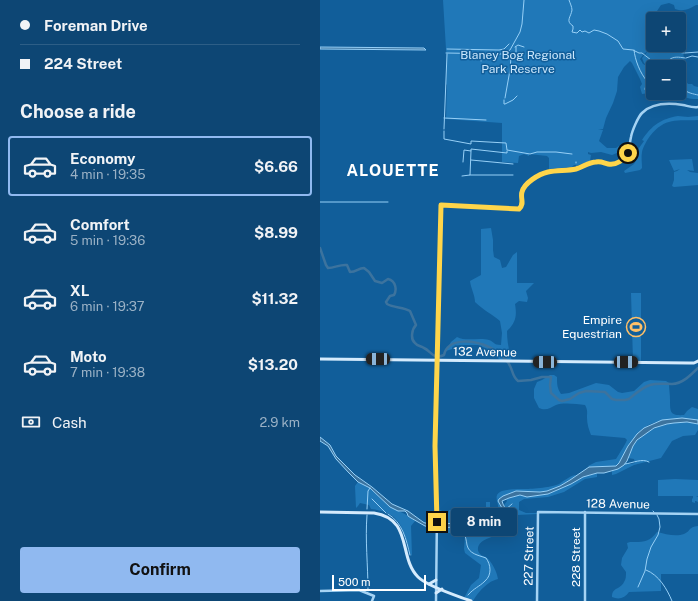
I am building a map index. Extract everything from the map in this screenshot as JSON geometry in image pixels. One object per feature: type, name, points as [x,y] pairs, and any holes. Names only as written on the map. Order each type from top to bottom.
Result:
[{"type":"main road","name":"132 Avenue","points":[[320,359],[438,358],[501,361],[690,363],[698,361]]},
{"type":"main road","points":[[320,512],[374,513],[388,517],[396,525],[400,532],[413,571],[418,578],[442,590],[471,601]]},
{"type":"main road","points":[[429,584],[436,580]]},
{"type":"main road","points":[[436,593],[442,590]]},
{"type":"street","points":[[436,601],[437,522],[435,446],[441,205],[519,208],[522,205],[521,194],[523,189],[531,180],[545,173],[574,169],[596,162],[612,165],[625,158],[628,153],[631,136],[637,120],[641,114],[651,107],[659,105],[676,105],[694,108],[698,107]]},
{"type":"street","name":"128 Avenue","points":[[538,512],[698,514]]},
{"type":"street","name":"227 Street","points":[[537,601],[538,512]]},
{"type":"street","name":"228 Street","points":[[585,512],[585,601]]},
{"type":"street","points":[[320,591],[359,590],[374,596],[372,601]]},
{"type":"green space","name":"Blaney Bog Regional Park Reserve","points":[[443,0],[698,0],[698,5],[689,9],[678,10],[675,9],[674,5],[669,3],[661,5],[657,12],[646,12],[646,52],[640,59],[646,66],[646,93],[642,94],[640,87],[642,84],[630,61],[618,77],[617,91],[603,129],[598,129],[603,130],[599,141],[607,148],[616,148],[619,146],[626,149],[623,152],[612,155],[601,152],[588,152],[588,154],[591,155],[590,161],[576,166],[574,165],[572,167],[549,169],[549,158],[547,156],[529,154],[529,156],[524,154],[519,156],[518,163],[502,162],[502,123],[446,119],[446,49]]},
{"type":"green space","name":"Blaney Bog Regional Park Reserve","points":[[647,52],[683,52],[684,60],[646,60],[646,65],[642,58]]},
{"type":"green space","name":"Blaney Bog Regional Park Reserve","points":[[686,81],[688,84],[698,87],[698,99],[686,97]]},
{"type":"green space","points":[[678,116],[698,116],[698,120],[678,120],[661,126],[650,136],[644,146],[642,154],[642,168],[640,170],[625,173],[624,171],[634,164],[637,159],[639,148],[644,141],[642,140],[649,130],[662,121]]},
{"type":"green space","points":[[692,159],[694,171],[687,170],[698,173],[698,185],[672,186],[674,172],[680,169],[674,171],[669,160]]},
{"type":"green space","points":[[491,228],[494,257],[500,260],[502,268],[506,267],[513,255],[517,252],[517,283],[534,283],[526,291],[528,298],[527,302],[519,301],[515,304],[515,319],[507,331],[508,346],[512,361],[500,361],[495,353],[478,345],[460,345],[446,351],[451,342],[457,337],[465,339],[485,339],[501,345],[502,333],[500,321],[475,302],[470,281],[481,275],[481,229]]},
{"type":"green space","name":"Empire Equestrian","points":[[631,293],[641,293],[641,361],[633,361]]},
{"type":"green space","points":[[550,375],[557,377],[561,394],[569,393],[596,383],[609,385],[618,392],[622,393],[634,391],[644,382],[650,380],[666,381],[669,383],[670,408],[673,414],[684,415],[692,407],[698,409],[698,420],[670,419],[649,425],[631,442],[621,461],[617,465],[603,468],[589,467],[588,466],[596,462],[616,459],[627,440],[625,438],[591,435],[585,405],[562,404],[546,409],[539,408],[534,398],[534,389],[537,382]]},
{"type":"green space","points":[[687,422],[698,424],[698,430],[695,435],[683,436],[672,441],[661,458],[634,465],[612,475],[612,471],[618,469],[626,463],[635,463],[634,459],[628,458],[634,445],[642,436],[663,425]]},
{"type":"green space","points":[[597,473],[597,477],[585,479],[564,492],[548,497],[524,499],[519,502],[519,510],[526,513],[537,514],[517,515],[511,521],[504,523],[504,533],[498,534],[481,542],[478,546],[478,551],[490,562],[498,579],[484,587],[473,601],[464,598],[471,585],[479,578],[481,565],[465,553],[465,536],[462,533],[439,533],[439,511],[441,510],[443,513],[448,513],[449,510],[458,510],[458,513],[459,508],[486,509],[486,502],[490,502],[490,509],[498,508],[497,495],[502,491],[553,486],[568,478],[575,475],[576,476],[560,486],[547,491],[516,491],[503,496],[499,502],[502,513],[504,513],[506,512],[504,505],[507,501],[506,499],[520,495],[527,497],[548,494],[583,477]]},
{"type":"green space","points":[[658,480],[698,480],[698,496],[696,496],[698,497],[698,502],[692,502],[693,496],[658,496]]},
{"type":"green space","points":[[358,482],[370,488],[390,507],[405,514],[415,521],[411,526],[412,556],[405,534],[395,518],[385,512],[371,509],[369,505],[360,503],[356,508],[355,486]]},
{"type":"green space","points":[[698,526],[698,574],[661,574],[661,591],[629,592],[622,598],[612,597],[613,592],[622,585],[626,579],[626,572],[621,565],[622,558],[628,548],[627,543],[648,540],[657,532],[670,535],[681,535],[686,533],[691,528]]},
{"type":"shaded area","points":[[320,47],[424,48],[426,50],[320,49]]},
{"type":"shaded area","points":[[682,418],[698,420],[698,424],[687,422],[674,423],[654,428],[637,440],[627,461],[618,469],[583,477],[548,494],[527,497],[520,495],[502,501],[506,510],[504,521],[494,529],[479,533],[472,533],[463,530],[463,533],[461,530],[454,527],[438,528],[425,526],[408,516],[405,511],[398,511],[390,507],[370,488],[358,482],[336,459],[328,446],[320,441],[320,437],[330,445],[336,456],[355,475],[392,504],[408,511],[423,522],[456,524],[480,531],[492,527],[499,522],[504,510],[498,501],[503,496],[516,491],[547,491],[560,486],[589,467],[616,466],[628,446],[637,434],[644,428],[662,420]]},
{"type":"waterway","points":[[446,53],[502,54],[510,50],[520,32],[524,0]]},
{"type":"waterway","points":[[569,0],[572,9],[569,19],[569,22],[573,26],[572,32],[577,33],[580,30],[582,32],[585,31],[589,33],[594,30],[599,31],[618,41],[623,49],[642,53],[651,60]]},
{"type":"waterway","points":[[447,49],[499,50],[504,49],[509,44]]},
{"type":"waterway","points":[[515,47],[518,45],[524,47]]},
{"type":"waterway","points":[[516,47],[516,52]]},
{"type":"waterway","points":[[634,50],[638,66],[646,80]]},
{"type":"waterway","points":[[680,52],[684,53]]},
{"type":"waterway","points":[[685,53],[698,52]]},
{"type":"waterway","points":[[505,98],[511,57],[508,53]]},
{"type":"waterway","points":[[444,129],[447,54]]},
{"type":"waterway","points":[[480,55],[481,61]]},
{"type":"waterway","points":[[686,58],[692,56],[698,57]]},
{"type":"waterway","points":[[669,60],[674,57],[685,58]]},
{"type":"waterway","points":[[646,85],[646,92]]},
{"type":"waterway","points":[[686,91],[698,95]]},
{"type":"waterway","points":[[504,100],[505,104],[517,96]]},
{"type":"waterway","points":[[444,118],[486,120]]},
{"type":"waterway","points":[[444,131],[444,139],[471,144],[471,141],[506,143],[507,150],[530,154],[537,152],[572,154]]},
{"type":"waterway","points":[[463,162],[464,150],[471,151],[471,149],[507,153],[507,151]]},
{"type":"waterway","points":[[462,176],[470,175],[471,151]]},
{"type":"waterway","points":[[471,160],[513,164]]},
{"type":"waterway","points":[[470,175],[513,175]]},
{"type":"waterway","points":[[320,202],[388,202]]},
{"type":"waterway","points":[[320,248],[328,268],[347,265],[350,272],[364,268],[369,272],[375,281],[382,283],[388,279],[391,280],[396,288],[395,293],[394,295],[390,296],[386,302],[387,304],[410,311],[416,325],[413,331],[412,339],[417,345],[426,349],[435,356],[444,355],[451,345],[463,342],[477,343],[491,348],[508,362],[514,376],[518,381],[551,377],[551,393],[562,401],[570,399],[579,393],[586,391],[605,392],[612,399],[625,400],[629,399],[650,385],[676,384],[686,379],[698,368]]},
{"type":"waterway","points":[[625,464],[640,461],[649,462]]},
{"type":"waterway","points":[[367,509],[368,491],[370,488]]},
{"type":"waterway","points":[[372,499],[386,513]]},
{"type":"waterway","points":[[505,510],[512,504]]},
{"type":"waterway","points":[[388,514],[397,522],[403,532],[410,555]]},
{"type":"waterway","points":[[367,515],[366,534],[368,591]]},
{"type":"waterway","points":[[638,587],[645,571],[651,547],[658,535],[660,527],[657,515]]},
{"type":"waterway","points":[[463,532],[468,548],[474,554],[486,558],[490,570],[487,579],[468,595]]},
{"type":"waterway","points":[[646,570],[651,572],[659,579],[672,601]]},
{"type":"place","name":"Empire Equestrian","points":[[636,327]]},
{"type":"district","name":"ALOUETTE","points":[[393,170]]},
{"type":"route","points":[[437,522],[435,446],[441,205],[519,209],[522,205],[522,190],[532,179],[547,172],[574,169],[593,162],[604,162],[612,165],[625,158],[628,153]]}]
